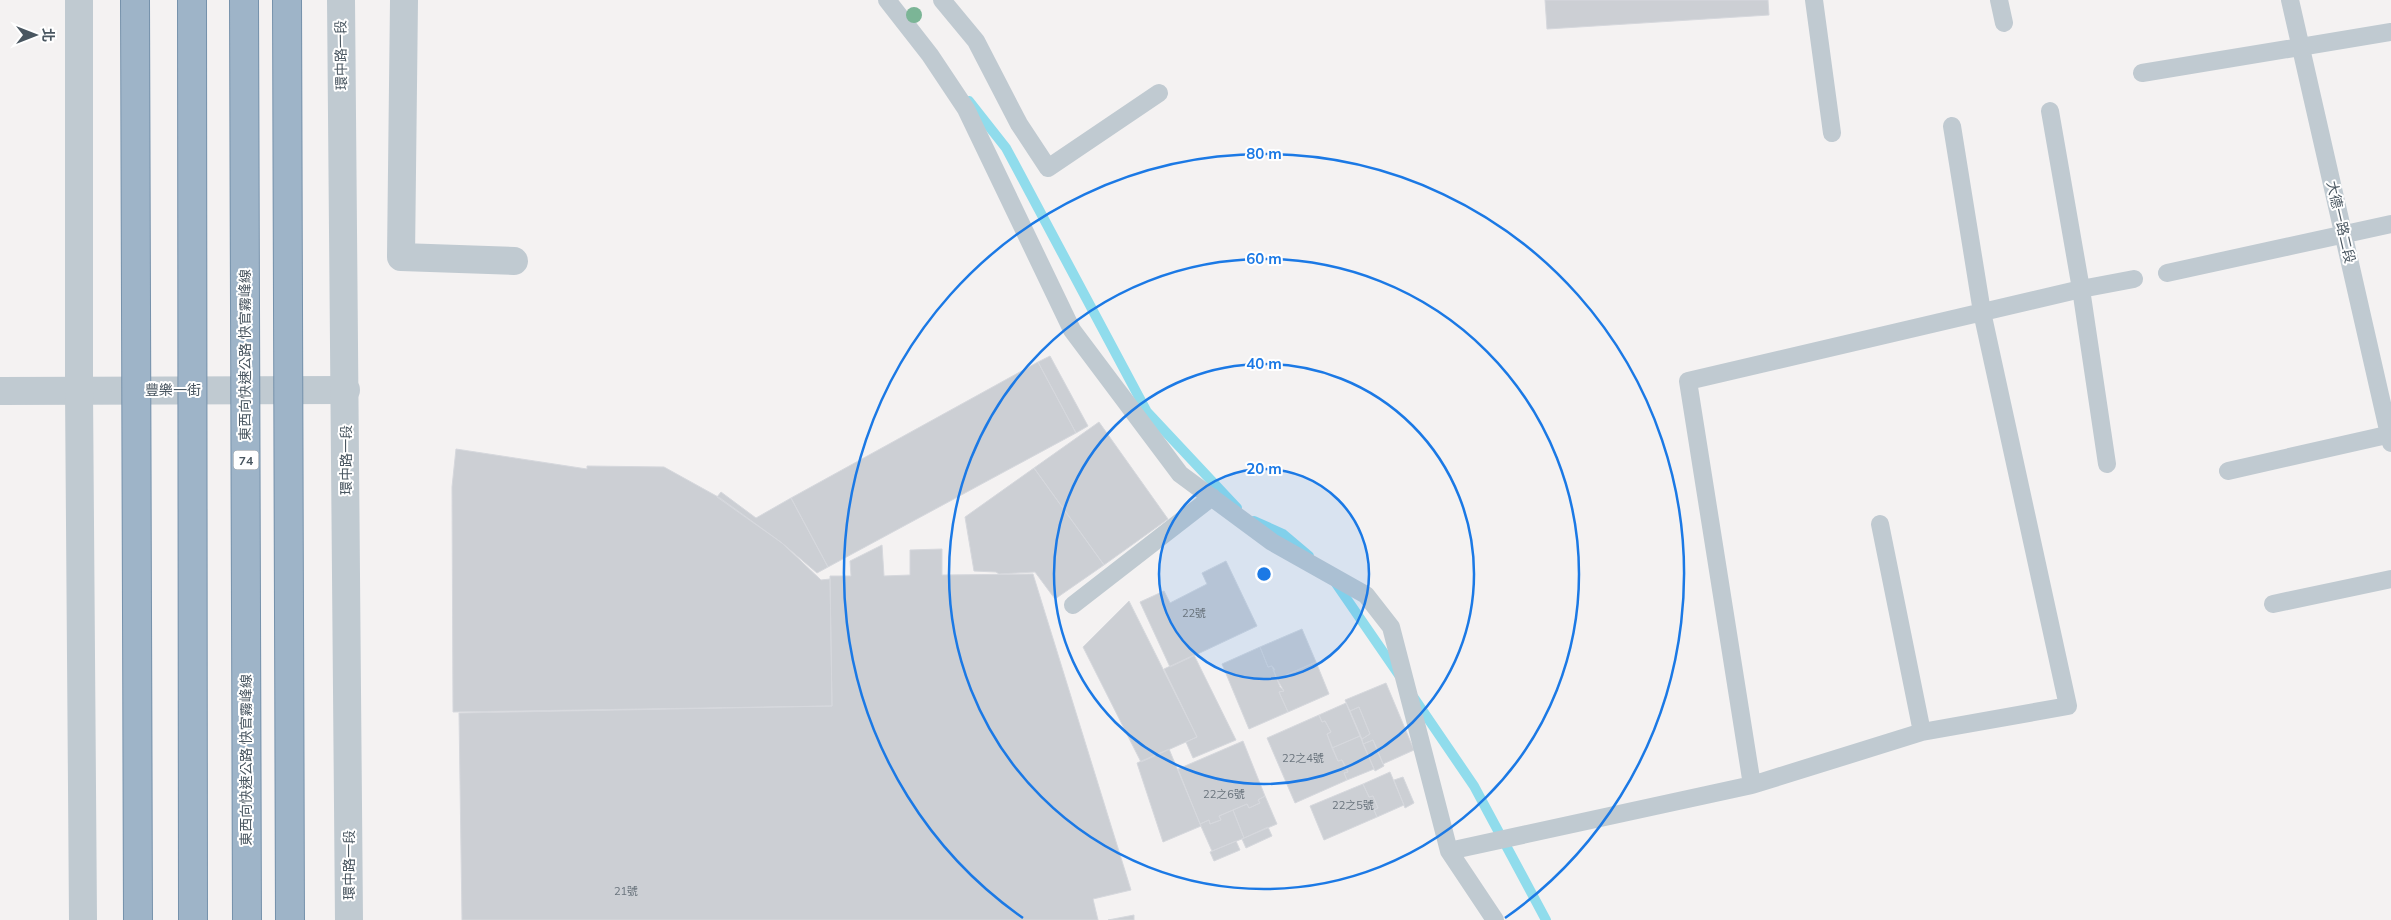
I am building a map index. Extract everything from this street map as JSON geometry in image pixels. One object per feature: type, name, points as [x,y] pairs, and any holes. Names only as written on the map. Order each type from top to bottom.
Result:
[{"type":"highway","points":[[135,0],[138,920]]},
{"type":"highway","points":[[192,0],[193,920]]},
{"type":"highway","name":"東西向快速公路 快官霧峰線","points":[[244,0],[247,920]]},
{"type":"highway","points":[[287,0],[290,920]]},
{"type":"street","points":[[79,0],[79,391],[84,920]]},
{"type":"street","name":"環中路一段","points":[[341,0],[346,390],[349,920]]},
{"type":"street","points":[[404,0],[401,257],[514,261]]},
{"type":"street","name":"豐樂一街","points":[[0,391],[346,390]]},
{"type":"lane","points":[[887,0],[930,55],[966,109],[1072,330],[1180,474],[1272,542],[1366,595],[1391,627],[1449,851],[1494,920]]},
{"type":"lane","points":[[942,0],[976,41],[1019,124],[1048,168],[1159,93]]},
{"type":"lane","points":[[1814,0],[1832,133]]},
{"type":"lane","points":[[1999,0],[2004,23]]},
{"type":"lane","name":"大德一路二段","points":[[2290,0],[2390,438]]},
{"type":"lane","points":[[2142,73],[2391,32]]},
{"type":"lane","points":[[2050,111],[2081,289],[2107,464]]},
{"type":"lane","points":[[1449,851],[1752,785],[1922,732],[2068,706],[1982,312],[1952,126]]},
{"type":"lane","points":[[2167,273],[2391,224]]},
{"type":"lane","points":[[1752,785],[1688,382],[2081,289],[2134,279]]},
{"type":"lane","points":[[2228,471],[2390,438]]},
{"type":"lane","points":[[1073,605],[1212,497]]},
{"type":"lane","points":[[1880,524],[1922,732]]},
{"type":"lane","points":[[2273,604],[2391,579]]},
{"type":"building","points":[[1545,0],[1768,0],[1769,15],[1547,29]]},
{"type":"building","points":[[1050,356],[1088,426],[1076,433],[1038,362]]},
{"type":"building","points":[[1038,362],[1076,433],[828,567],[791,498]]},
{"type":"building","points":[[1099,422],[1168,519],[1104,565],[1034,468]]},
{"type":"building","points":[[456,449],[587,469],[587,466],[664,467],[720,498],[782,543],[821,580],[830,579],[832,706],[453,712],[452,487]]},
{"type":"building","points":[[1034,468],[1104,565],[1055,599],[1035,572],[999,574],[996,572],[974,571],[965,517]]},
{"type":"building","points":[[721,492],[756,518],[791,498],[828,567],[817,573],[782,543],[717,497]]},
{"type":"building","points":[[882,545],[884,576],[910,575],[910,550],[942,549],[942,575],[1033,574],[1131,890],[1093,899],[1098,920],[462,920],[459,713],[832,706],[830,576],[851,576],[850,561]]},
{"type":"building","points":[[1226,561],[1257,626],[1170,667],[1140,602],[1164,591],[1170,603],[1207,584],[1202,573]]},
{"type":"building","points":[[1129,601],[1197,737],[1141,762],[1083,647]]},
{"type":"building","points":[[1302,629],[1316,662],[1277,679],[1273,670],[1275,670],[1272,666],[1268,667],[1260,647]]},
{"type":"building","points":[[1260,647],[1268,667],[1272,666],[1280,687],[1284,691],[1279,692],[1288,712],[1249,729],[1222,664]]},
{"type":"building","points":[[1194,655],[1236,740],[1193,758],[1186,742],[1197,737],[1164,669]]},
{"type":"building","points":[[1316,662],[1329,694],[1288,712],[1279,692],[1284,691],[1277,679]]},
{"type":"building","points":[[1386,683],[1414,750],[1383,764],[1373,740],[1363,744],[1362,739],[1370,734],[1359,707],[1350,711],[1345,700]]},
{"type":"building","points":[[1346,703],[1360,736],[1332,748],[1327,734],[1331,732],[1325,721],[1322,722],[1319,715]]},
{"type":"building","points":[[1359,707],[1370,734],[1362,739],[1350,711]]},
{"type":"building","points":[[1319,715],[1322,722],[1325,721],[1331,732],[1327,734],[1338,761],[1342,760],[1348,772],[1344,773],[1347,780],[1295,803],[1267,738]]},
{"type":"building","points":[[1360,736],[1374,769],[1347,780],[1344,773],[1348,772],[1342,760],[1338,761],[1332,748]]},
{"type":"building","points":[[1373,740],[1384,766],[1375,771],[1363,744]]},
{"type":"building","points":[[1243,741],[1265,796],[1258,800],[1260,803],[1249,808],[1247,804],[1219,816],[1221,820],[1210,824],[1209,820],[1200,824],[1178,769]]},
{"type":"building","points":[[1169,749],[1201,826],[1163,842],[1137,763]]},
{"type":"building","points":[[1390,772],[1404,805],[1377,817],[1374,810],[1378,808],[1373,796],[1369,797],[1363,784]]},
{"type":"building","points":[[1403,777],[1414,803],[1405,808],[1394,780]]},
{"type":"building","points":[[1363,784],[1369,797],[1373,796],[1378,808],[1374,810],[1377,817],[1324,840],[1310,806]]},
{"type":"building","points":[[1265,796],[1277,824],[1244,838],[1233,810],[1247,804],[1249,808],[1260,803],[1258,800]]},
{"type":"building","points":[[1233,810],[1244,838],[1212,851],[1200,824],[1209,820],[1210,824],[1221,820],[1219,816]]},
{"type":"building","points":[[1268,827],[1272,836],[1246,848],[1242,839]]},
{"type":"building","points":[[1236,841],[1240,850],[1214,861],[1210,852]]},
{"type":"building","points":[[1134,915],[1134,920],[1108,920]]},
{"type":"waterway","points":[[969,101],[1006,148],[1147,412],[1237,508]]},
{"type":"waterway","points":[[1254,521],[1283,534],[1309,556]]},
{"type":"waterway","points":[[1335,582],[1399,675]]},
{"type":"waterway","points":[[1414,698],[1474,786],[1546,920]]}]
